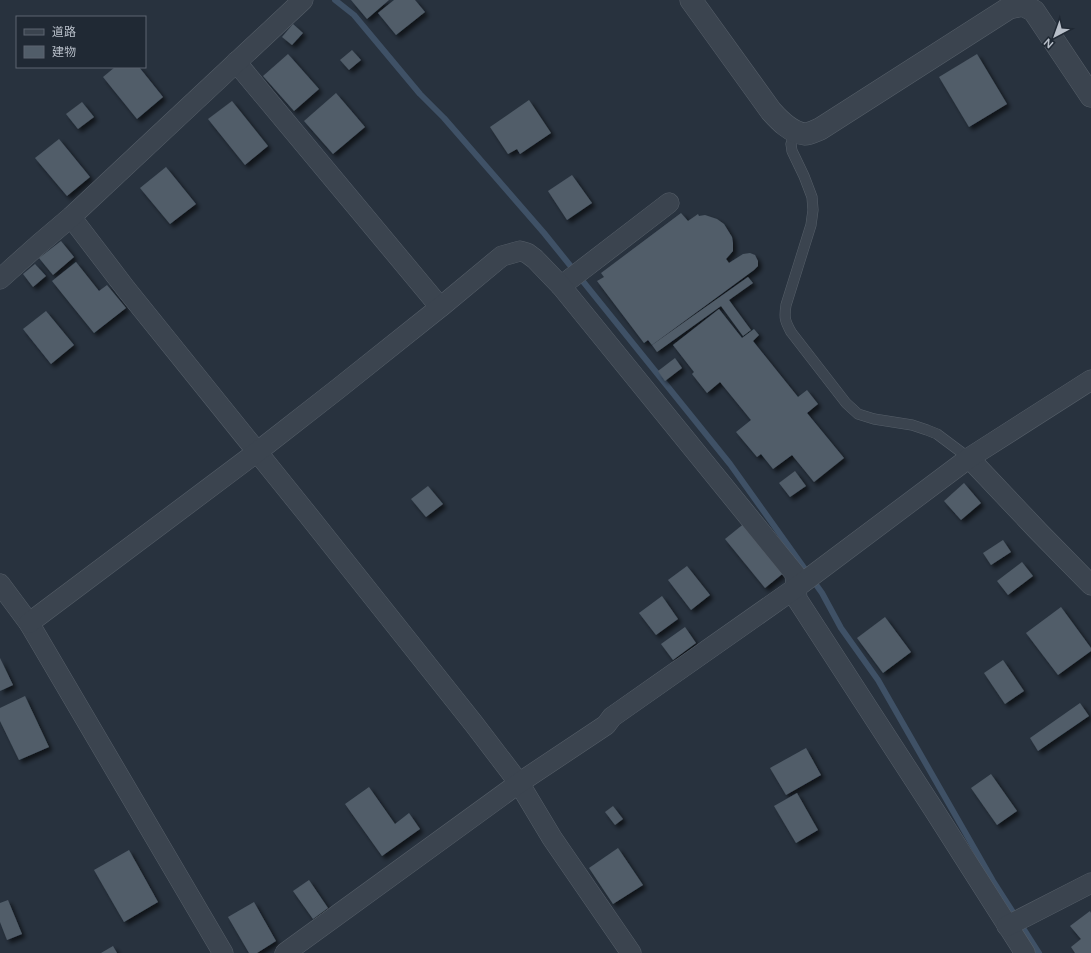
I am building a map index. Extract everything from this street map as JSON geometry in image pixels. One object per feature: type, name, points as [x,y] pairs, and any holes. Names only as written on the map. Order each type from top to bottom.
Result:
[{"type":"street","points":[[0,280],[71,217],[303,0]]},
{"type":"street","points":[[691,0],[771,111],[795,132],[806,134],[820,129],[1009,8],[1029,4],[1091,96]]},
{"type":"street","points":[[236,62],[440,307]]},
{"type":"street","points":[[562,286],[670,203]]},
{"type":"street","points":[[71,217],[126,289],[465,712],[519,783],[552,838],[631,953]]},
{"type":"street","points":[[29,623],[257,452],[339,388],[502,256],[520,251],[527,253],[562,286],[795,574],[797,599],[1025,953]]},
{"type":"street","points":[[285,953],[519,783],[606,725],[612,718],[797,587],[969,458],[1091,380]]},
{"type":"street","points":[[969,458],[1091,585]]},
{"type":"street","points":[[0,584],[29,623],[223,953]]},
{"type":"street","points":[[1008,926],[1091,883]]},
{"type":"lane","points":[[795,132],[791,144],[792,151],[812,197],[813,210],[811,225],[786,305],[786,322],[791,332],[846,403],[858,414],[874,419],[912,425],[927,430],[937,434],[969,458]]},
{"type":"building","points":[[351,0],[389,0],[367,19]]},
{"type":"building","points":[[394,0],[415,0],[425,12],[396,35],[378,13]]},
{"type":"building","points":[[293,24],[303,33],[292,45],[282,37]]},
{"type":"building","points":[[352,50],[361,60],[349,70],[340,60]]},
{"type":"building","points":[[288,54],[319,89],[294,111],[263,76]]},
{"type":"building","points":[[977,54],[1007,104],[969,127],[939,77]]},
{"type":"building","points":[[114,68],[140,68],[163,97],[137,119],[103,77]]},
{"type":"building","points":[[336,93],[365,127],[333,154],[304,121]]},
{"type":"building","points":[[529,100],[551,133],[520,154],[517,149],[508,154],[490,127]]},
{"type":"building","points":[[232,101],[268,146],[245,165],[208,119]]},
{"type":"building","points":[[82,102],[94,117],[78,129],[66,114]]},
{"type":"building","points":[[59,139],[90,177],[67,196],[35,158]]},
{"type":"building","points":[[166,167],[196,204],[170,224],[140,188]]},
{"type":"building","points":[[572,175],[592,203],[567,220],[548,191]]},
{"type":"building","points":[[681,213],[688,221],[698,214],[699,216],[705,215],[717,219],[724,224],[732,237],[733,251],[726,259],[729,263],[743,254],[750,253],[755,255],[758,261],[758,266],[652,345],[648,340],[644,343],[597,281],[604,277],[601,273]]},
{"type":"building","points":[[61,241],[74,257],[53,275],[39,258]]},
{"type":"building","points":[[76,262],[99,291],[107,285],[126,308],[94,333],[52,281]]},
{"type":"building","points":[[35,264],[46,276],[33,287],[23,274]]},
{"type":"building","points":[[748,277],[753,283],[729,300],[751,330],[743,336],[721,306],[657,352],[652,345]]},
{"type":"building","points":[[719,309],[742,338],[754,329],[759,335],[753,341],[798,397],[807,390],[818,404],[807,413],[844,458],[814,482],[792,455],[773,469],[761,454],[757,457],[736,432],[751,420],[720,382],[707,393],[692,374],[694,372],[673,345]]},
{"type":"building","points":[[46,311],[74,345],[51,364],[23,329]]},
{"type":"building","points":[[675,358],[682,368],[665,381],[658,371]]},
{"type":"building","points":[[795,471],[806,486],[790,497],[779,483]]},
{"type":"building","points":[[964,483],[981,503],[961,520],[944,501]]},
{"type":"building","points":[[428,486],[443,504],[426,517],[411,499]]},
{"type":"building","points":[[746,522],[786,571],[765,588],[725,539]]},
{"type":"building","points":[[1003,540],[1011,552],[991,565],[983,553]]},
{"type":"building","points":[[1022,562],[1033,576],[1008,595],[997,581]]},
{"type":"building","points":[[687,566],[710,595],[691,610],[668,580]]},
{"type":"building","points":[[662,596],[678,619],[656,635],[639,613]]},
{"type":"building","points":[[1061,607],[1091,648],[1091,651],[1058,675],[1026,633]]},
{"type":"building","points":[[885,617],[911,652],[883,673],[857,638]]},
{"type":"building","points":[[685,627],[696,643],[673,660],[661,644]]},
{"type":"building","points":[[0,658],[13,685],[0,691]]},
{"type":"building","points":[[1003,660],[1024,691],[1005,704],[984,673]]},
{"type":"building","points":[[25,696],[49,747],[19,760],[0,721],[0,708]]},
{"type":"building","points":[[1080,703],[1089,716],[1038,751],[1030,738]]},
{"type":"building","points":[[806,748],[821,775],[786,795],[770,768]]},
{"type":"building","points":[[991,774],[1017,811],[997,825],[971,788]]},
{"type":"building","points":[[369,787],[395,824],[409,813],[420,829],[382,856],[345,804]]},
{"type":"building","points":[[797,793],[818,830],[796,843],[774,806]]},
{"type":"building","points":[[613,806],[623,819],[615,825],[605,812]]},
{"type":"building","points":[[618,848],[643,885],[613,904],[589,868]]},
{"type":"building","points":[[129,850],[158,902],[124,922],[94,870]]},
{"type":"building","points":[[309,880],[328,908],[313,919],[293,891]]},
{"type":"building","points":[[8,900],[22,934],[7,940],[0,922],[0,903]]},
{"type":"building","points":[[254,902],[276,941],[257,953],[249,953],[228,917]]},
{"type":"building","points":[[1090,911],[1091,953],[1075,953],[1071,947],[1081,939],[1070,926]]},
{"type":"building","points":[[113,946],[117,953],[101,953]]},
{"type":"waterway","points":[[335,0],[354,15],[420,94],[444,118],[544,233],[730,464],[822,593],[841,628],[878,680],[993,881],[1039,953]]}]
